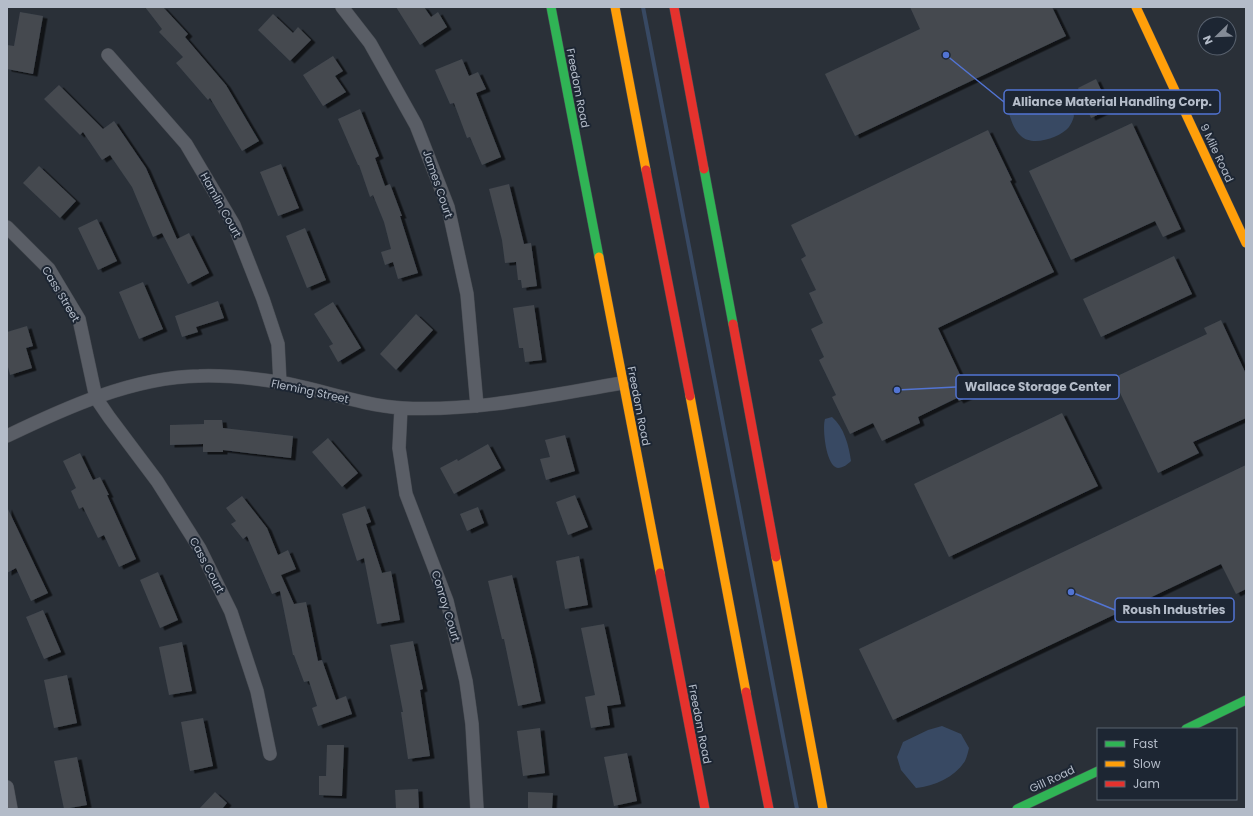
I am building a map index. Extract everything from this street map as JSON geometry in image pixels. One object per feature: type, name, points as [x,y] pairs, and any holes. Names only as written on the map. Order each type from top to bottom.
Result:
[{"type":"main road","name":"Freedom Road","points":[[551,7],[705,809]]},
{"type":"main road","points":[[615,7],[769,809]]},
{"type":"main road","points":[[674,7],[822,809]]},
{"type":"main road","name":"9 Mile Road","points":[[1136,7],[1245,237]]},
{"type":"main road","points":[[1188,728],[1246,700]]},
{"type":"main road","name":"Gill Road","points":[[1017,809],[1097,770]]},
{"type":"street","name":"James Court","points":[[342,7],[370,43],[416,125],[448,207],[467,294],[477,406]]},
{"type":"street","name":"Hamlin Court","points":[[108,55],[186,144],[234,225],[263,299],[278,344],[280,382]]},
{"type":"street","name":"Cass Street","points":[[7,227],[49,269],[79,319],[96,398]]},
{"type":"street","name":"Fleming Street","points":[[7,436],[96,398],[162,379],[199,376],[280,382],[367,404],[401,408],[440,409],[477,406],[622,383]]},
{"type":"street","name":"Cass Court","points":[[96,398],[157,481],[200,548],[231,612],[257,691],[270,754]]},
{"type":"street","name":"Conroy Court","points":[[401,408],[399,448],[406,494],[447,601],[466,681],[472,724],[477,809]]},
{"type":"street","points":[[7,787],[11,809]]},
{"type":"water","points":[[1059,90],[1065,94],[1071,105],[1074,116],[1069,127],[1059,135],[1046,140],[1032,141],[1021,136],[1015,129],[1009,114],[1013,110]]},
{"type":"water","points":[[832,417],[843,431],[851,461],[840,468],[834,466],[830,461],[826,446],[824,430],[825,419]]},
{"type":"water","points":[[942,726],[961,734],[969,748],[966,759],[956,772],[944,780],[916,788],[901,770],[897,757],[903,742],[928,730]]},
{"type":"building","points":[[145,7],[163,7],[188,34],[185,37],[226,85],[259,141],[242,151],[210,98],[208,100],[176,63],[183,57],[159,32],[162,29]]},
{"type":"building","points":[[396,7],[424,7],[431,17],[438,12],[447,27],[420,45]]},
{"type":"building","points":[[910,7],[1052,7],[1066,36],[855,136],[825,74],[920,29]]},
{"type":"building","points":[[20,12],[43,16],[33,74],[7,69],[7,45],[14,46]]},
{"type":"building","points":[[273,14],[293,33],[298,27],[311,40],[290,61],[258,30]]},
{"type":"building","points":[[333,56],[343,71],[335,76],[346,92],[323,106],[303,75]]},
{"type":"building","points":[[462,59],[469,76],[478,72],[486,89],[476,93],[501,157],[482,165],[470,137],[467,138],[454,103],[450,104],[435,70]]},
{"type":"building","points":[[1096,79],[1110,109],[1091,118],[1078,88]]},
{"type":"building","points":[[59,85],[103,129],[114,121],[146,168],[177,239],[189,233],[209,273],[188,284],[162,233],[153,237],[132,187],[110,155],[102,160],[83,132],[80,135],[44,99]]},
{"type":"building","points":[[360,109],[379,156],[375,158],[385,186],[390,184],[402,216],[400,216],[418,273],[398,279],[393,262],[385,265],[381,252],[391,249],[384,222],[373,195],[370,197],[359,165],[338,119]]},
{"type":"building","points":[[1132,123],[1181,229],[1163,237],[1155,221],[1071,260],[1029,171]]},
{"type":"building","points":[[988,130],[1012,180],[1010,181],[1054,272],[938,328],[970,396],[959,401],[957,398],[918,417],[920,423],[882,441],[873,423],[850,434],[832,397],[836,395],[819,360],[824,357],[811,329],[823,323],[809,293],[816,290],[801,259],[806,256],[791,225]]},
{"type":"building","points":[[281,164],[299,208],[278,216],[260,172]]},
{"type":"building","points":[[39,166],[76,201],[60,218],[23,183]]},
{"type":"building","points":[[509,184],[524,244],[531,243],[537,286],[522,288],[521,280],[518,280],[516,262],[505,263],[502,240],[489,189]]},
{"type":"building","points":[[97,219],[117,261],[98,270],[78,228]]},
{"type":"building","points":[[305,228],[326,280],[307,288],[286,236]]},
{"type":"building","points":[[1174,256],[1192,294],[1101,337],[1083,299]]},
{"type":"building","points":[[143,282],[163,329],[139,339],[119,292]]},
{"type":"building","points":[[218,301],[224,318],[196,327],[198,332],[182,337],[175,316]]},
{"type":"building","points":[[333,302],[361,348],[338,362],[329,346],[333,344],[314,314]]},
{"type":"building","points":[[534,305],[542,360],[525,362],[523,348],[519,348],[513,308]]},
{"type":"building","points":[[416,314],[433,330],[396,370],[380,354]]},
{"type":"building","points":[[1221,320],[1246,374],[1246,418],[1193,442],[1199,453],[1158,473],[1113,378],[1207,334],[1204,328]]},
{"type":"building","points":[[27,326],[33,346],[26,348],[32,368],[10,375],[7,363],[7,332]]},
{"type":"building","points":[[1062,413],[1098,486],[949,557],[914,484]]},
{"type":"building","points":[[204,420],[222,420],[223,428],[293,436],[291,458],[223,450],[223,452],[203,452],[203,444],[170,445],[170,425],[204,424]]},
{"type":"building","points":[[565,435],[575,471],[546,480],[540,459],[550,457],[545,440]]},
{"type":"building","points":[[328,438],[358,473],[342,487],[312,452]]},
{"type":"building","points":[[488,444],[501,468],[454,494],[440,468],[457,459],[458,461]]},
{"type":"building","points":[[80,453],[93,480],[100,477],[136,559],[119,567],[104,535],[98,538],[83,507],[79,509],[71,491],[76,488],[63,461]]},
{"type":"building","points":[[1246,465],[1246,589],[1236,594],[1221,564],[893,720],[859,649]]},
{"type":"building","points":[[575,495],[588,527],[568,535],[556,502]]},
{"type":"building","points":[[242,496],[267,528],[278,555],[288,550],[296,569],[281,575],[294,604],[306,602],[318,661],[322,660],[336,700],[346,696],[352,714],[318,726],[312,708],[317,706],[309,681],[304,682],[293,655],[280,591],[272,594],[247,536],[243,539],[231,524],[236,521],[226,508]]},
{"type":"building","points":[[365,506],[371,522],[366,524],[382,573],[391,571],[400,620],[377,624],[364,558],[357,561],[342,514]]},
{"type":"building","points":[[7,507],[48,593],[31,601],[16,568],[7,573]]},
{"type":"building","points":[[478,507],[484,523],[467,531],[460,514]]},
{"type":"building","points":[[579,556],[588,605],[565,609],[556,561]]},
{"type":"building","points":[[158,572],[178,620],[160,628],[140,580]]},
{"type":"building","points":[[512,575],[541,701],[518,706],[504,639],[502,639],[488,581]]},
{"type":"building","points":[[43,610],[61,652],[44,659],[26,617]]},
{"type":"building","points":[[604,624],[621,704],[607,706],[610,725],[591,728],[585,697],[595,695],[581,628]]},
{"type":"building","points":[[413,641],[423,689],[420,690],[430,756],[408,759],[401,712],[403,712],[390,645]]},
{"type":"building","points":[[182,642],[192,691],[169,695],[159,647]]},
{"type":"building","points":[[67,675],[77,723],[54,728],[44,680]]},
{"type":"building","points":[[203,718],[213,766],[190,771],[181,722]]},
{"type":"building","points":[[540,728],[545,773],[523,776],[517,731]]},
{"type":"building","points":[[327,745],[344,745],[342,796],[319,795],[319,776],[326,776]]},
{"type":"building","points":[[627,753],[637,801],[614,806],[604,757]]},
{"type":"building","points":[[77,757],[87,805],[64,809],[54,761]]},
{"type":"building","points":[[418,789],[419,809],[396,809],[395,790]]},
{"type":"building","points":[[215,792],[227,803],[222,809],[199,809]]},
{"type":"building","points":[[528,792],[553,793],[552,809],[528,809]]},
{"type":"waterway","points":[[643,7],[797,809]]},
{"type":"traffic: fast","points":[[551,7],[599,257]]},
{"type":"traffic: fast","points":[[704,169],[733,324]]},
{"type":"traffic: fast","points":[[1188,728],[1246,700]]},
{"type":"traffic: fast","points":[[1017,809],[1097,771]]},
{"type":"traffic: slow","points":[[615,7],[646,170]]},
{"type":"traffic: slow","points":[[1136,7],[1246,243]]},
{"type":"traffic: slow","points":[[599,257],[660,573]]},
{"type":"traffic: slow","points":[[690,396],[746,692]]},
{"type":"traffic: slow","points":[[776,557],[823,809]]},
{"type":"traffic: jam","points":[[674,7],[704,169]]},
{"type":"traffic: jam","points":[[646,170],[690,396]]},
{"type":"traffic: jam","points":[[733,324],[776,557]]},
{"type":"traffic: jam","points":[[660,573],[705,809]]},
{"type":"traffic: jam","points":[[746,692],[769,809]]},
{"type":"place","name":"Alliance Material Handling Corp.","points":[[946,55]]},
{"type":"place","name":"Wallace Storage Center","points":[[897,390]]},
{"type":"place","name":"Roush Industries","points":[[1071,592]]}]
